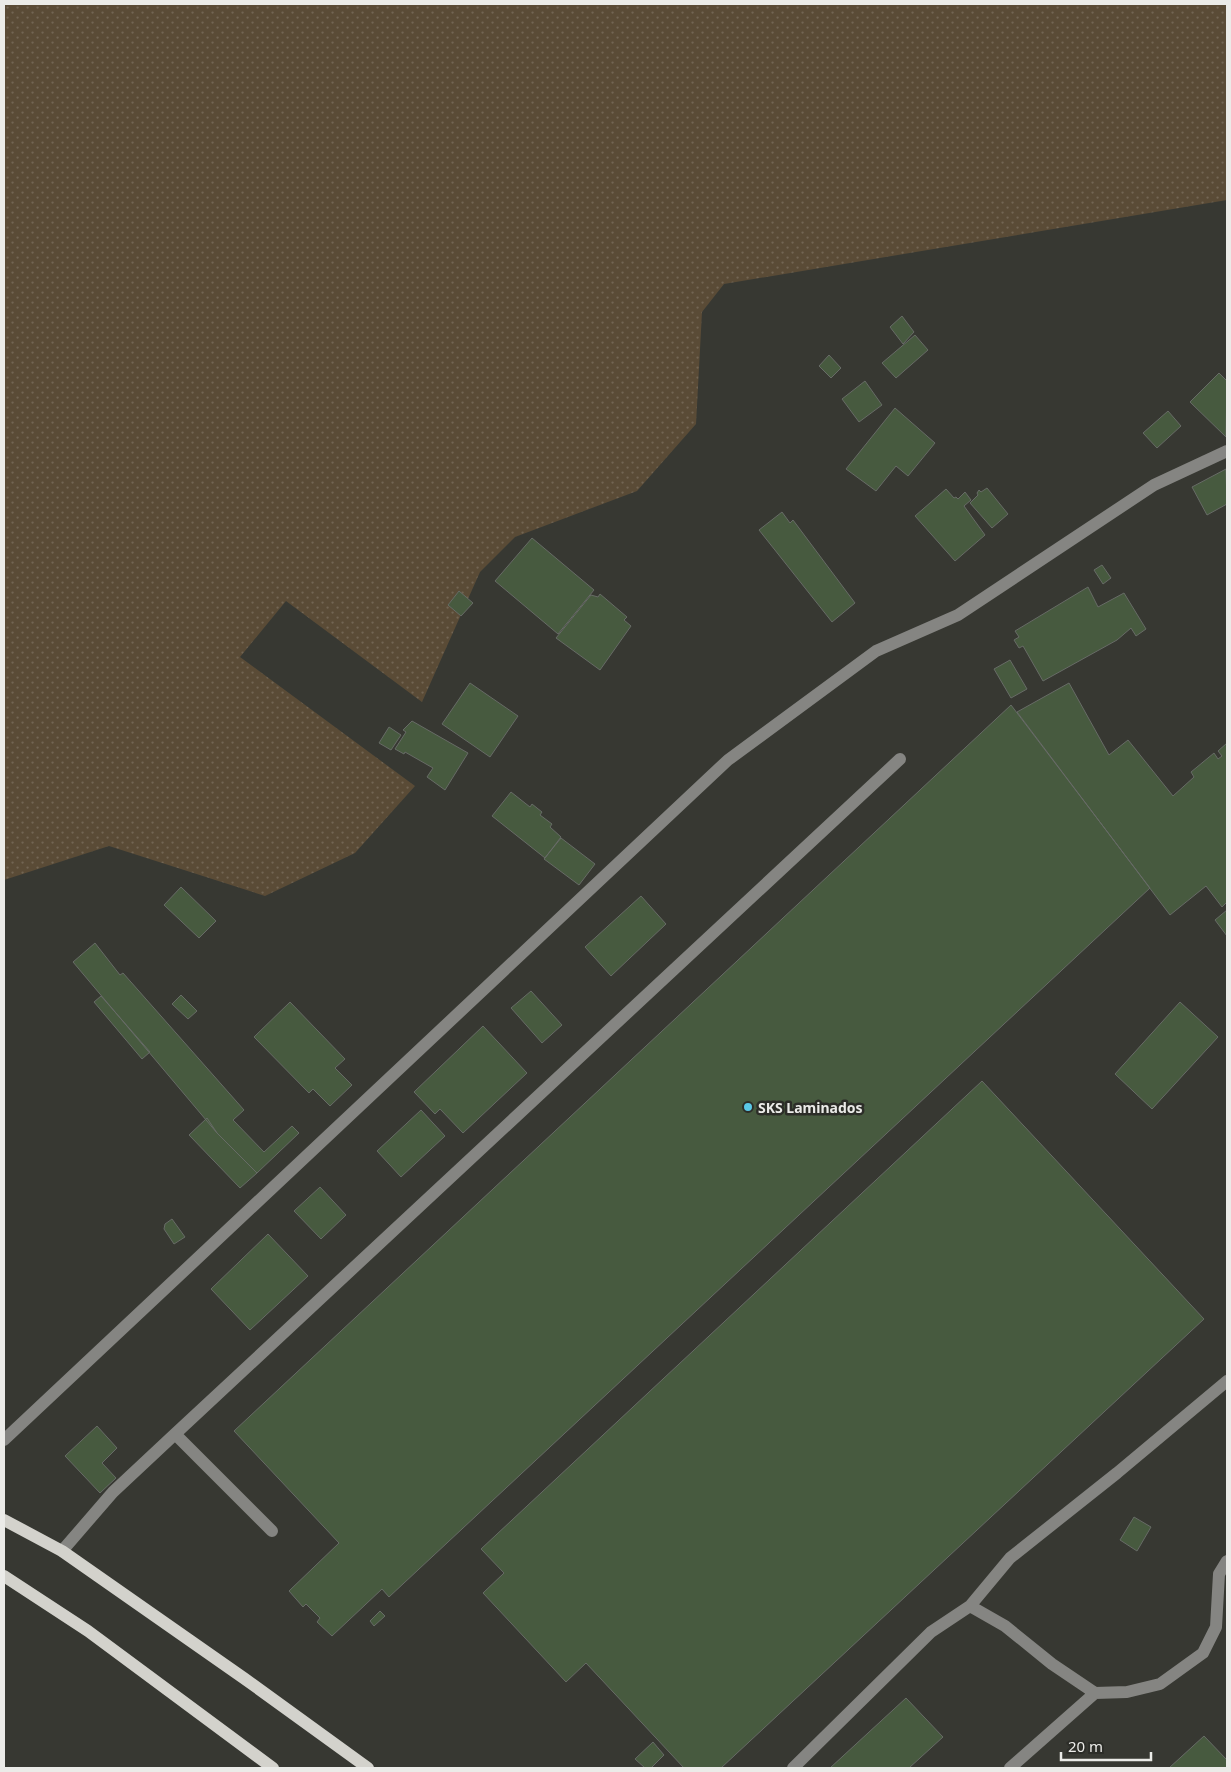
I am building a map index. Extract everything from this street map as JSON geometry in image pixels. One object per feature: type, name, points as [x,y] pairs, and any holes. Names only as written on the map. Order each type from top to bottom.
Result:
[{"type":"main road","points":[[4,1520],[62,1551],[368,1768]]},
{"type":"main road","points":[[4,1576],[88,1631],[273,1768]]},
{"type":"lane","points":[[4,1440],[728,760],[876,651],[958,616],[1154,484],[1227,451]]},
{"type":"lane","points":[[62,1551],[113,1492],[900,759]]},
{"type":"lane","points":[[793,1768],[931,1632],[970,1606],[1010,1558],[1117,1473],[1227,1381]]},
{"type":"lane","points":[[175,1434],[272,1531]]},
{"type":"lane","points":[[970,1606],[1005,1626],[1052,1664],[1096,1693],[1127,1692],[1160,1684],[1203,1653],[1216,1627],[1219,1574],[1227,1561]]},
{"type":"lane","points":[[1010,1768],[1096,1693]]},
{"type":"shaded area","points":[[4,4],[1227,4],[1227,200],[724,284],[702,312],[696,424],[637,491],[515,537],[480,572],[422,702],[286,601],[240,657],[415,786],[355,853],[265,896],[109,846],[4,880]]},
{"type":"building","points":[[902,316],[914,332],[903,344],[890,327]]},
{"type":"building","points":[[915,335],[928,350],[896,378],[882,363]]},
{"type":"building","points":[[829,355],[841,368],[831,378],[819,366]]},
{"type":"building","points":[[1219,373],[1227,381],[1226,437],[1190,402]]},
{"type":"building","points":[[865,381],[882,405],[859,422],[842,399]]},
{"type":"building","points":[[895,408],[935,443],[908,476],[896,466],[876,491],[846,469]]},
{"type":"building","points":[[1168,411],[1181,426],[1157,448],[1143,433]]},
{"type":"building","points":[[1226,469],[1227,504],[1207,515],[1192,487]]},
{"type":"building","points":[[987,488],[1008,514],[992,528],[970,503],[978,495],[979,490],[981,492]]},
{"type":"building","points":[[946,489],[954,498],[958,499],[965,492],[971,500],[964,506],[985,535],[955,561],[915,516]]},
{"type":"building","points":[[782,512],[790,523],[793,520],[855,603],[832,622],[759,530]]},
{"type":"building","points":[[532,538],[594,590],[558,634],[495,581]]},
{"type":"building","points":[[1102,565],[1111,578],[1103,584],[1094,570]]},
{"type":"building","points":[[1088,587],[1098,607],[1124,593],[1146,629],[1136,636],[1131,628],[1117,640],[1043,681],[1023,646],[1019,648],[1014,640],[1019,637],[1015,631]]},
{"type":"building","points":[[459,591],[473,603],[461,616],[448,605]]},
{"type":"building","points":[[600,594],[627,617],[624,620],[631,626],[600,670],[556,638],[591,595],[598,597]]},
{"type":"building","points":[[1010,660],[1027,689],[1011,698],[994,669]]},
{"type":"building","points":[[470,683],[518,716],[490,757],[442,724]]},
{"type":"building","points":[[1069,683],[1109,755],[1128,740],[1173,796],[1194,777],[1191,772],[1214,753],[1218,759],[1222,756],[1218,751],[1227,743],[1227,902],[1222,907],[1206,886],[1170,915],[1017,712]]},
{"type":"building","name":"SKS Laminados","points":[[1011,705],[1150,888],[389,1597],[382,1589],[332,1636],[317,1622],[320,1618],[306,1604],[303,1607],[289,1591],[339,1543],[234,1431]]},
{"type":"building","points":[[412,721],[468,753],[445,790],[427,777],[433,768],[405,752],[404,754],[395,749],[406,732],[403,730]]},
{"type":"building","points":[[389,727],[401,735],[391,750],[379,743]]},
{"type":"building","points":[[511,792],[530,807],[532,804],[542,812],[540,815],[552,824],[550,827],[561,837],[545,858],[492,816]]},
{"type":"building","points":[[561,838],[595,864],[579,885],[544,859]]},
{"type":"building","points":[[181,887],[216,921],[199,938],[164,905]]},
{"type":"building","points":[[641,896],[666,924],[611,976],[585,947]]},
{"type":"building","points":[[1227,910],[1227,936],[1215,920]]},
{"type":"building","points":[[95,943],[120,975],[123,973],[244,1110],[233,1120],[264,1152],[292,1126],[299,1133],[257,1173],[217,1133],[73,962]]},
{"type":"building","points":[[531,991],[562,1025],[542,1043],[511,1008]]},
{"type":"building","points":[[181,995],[197,1011],[188,1019],[172,1004]]},
{"type":"building","points":[[101,996],[150,1052],[142,1059],[94,1002]]},
{"type":"building","points":[[290,1002],[345,1059],[335,1068],[352,1085],[330,1106],[313,1089],[309,1093],[254,1037]]},
{"type":"building","points":[[1180,1002],[1218,1037],[1152,1109],[1115,1074]]},
{"type":"building","points":[[483,1026],[527,1073],[463,1133],[440,1109],[435,1114],[414,1092]]},
{"type":"building","points":[[982,1081],[1204,1319],[721,1768],[684,1768],[586,1663],[566,1682],[483,1593],[504,1573],[481,1549]]},
{"type":"building","points":[[421,1110],[445,1136],[401,1177],[377,1151]]},
{"type":"building","points":[[207,1118],[217,1133],[257,1173],[240,1188],[189,1135]]},
{"type":"building","points":[[320,1187],[346,1215],[321,1239],[294,1211]]},
{"type":"building","points":[[172,1219],[185,1237],[174,1244],[164,1229],[165,1224]]},
{"type":"building","points":[[268,1234],[308,1276],[250,1330],[211,1289]]},
{"type":"building","points":[[97,1426],[117,1448],[102,1463],[116,1478],[100,1493],[65,1456]]},
{"type":"building","points":[[1134,1517],[1151,1527],[1137,1551],[1120,1540]]},
{"type":"building","points":[[380,1611],[385,1616],[374,1626],[370,1621]]},
{"type":"building","points":[[906,1698],[943,1737],[909,1768],[830,1768]]},
{"type":"building","points":[[1204,1736],[1227,1760],[1227,1768],[1169,1768]]},
{"type":"building","points":[[653,1742],[664,1755],[651,1768],[645,1768],[635,1759]]},
{"type":"place","name":"SKS Laminados","points":[[748,1107]]}]
